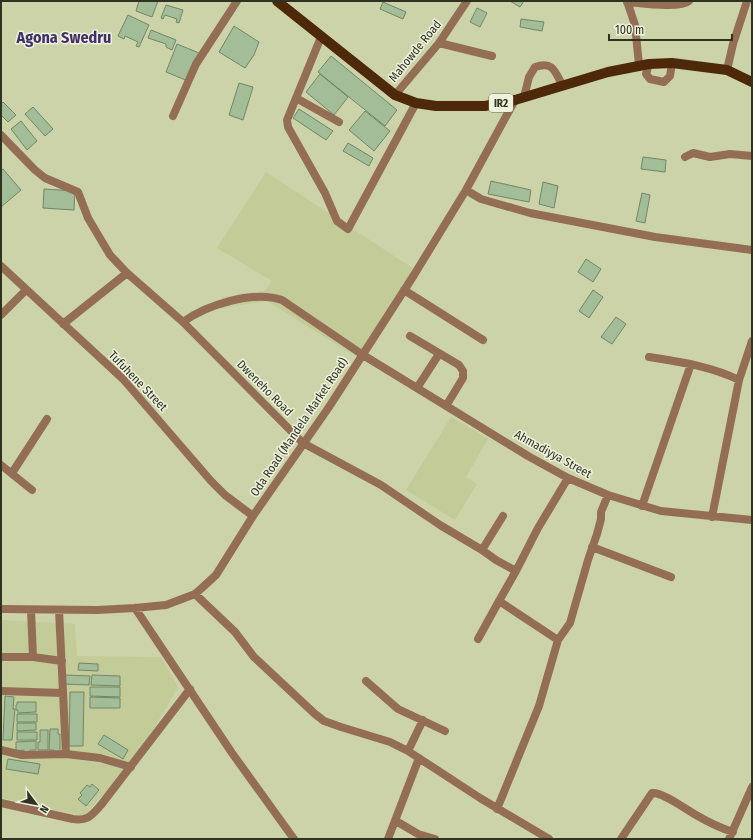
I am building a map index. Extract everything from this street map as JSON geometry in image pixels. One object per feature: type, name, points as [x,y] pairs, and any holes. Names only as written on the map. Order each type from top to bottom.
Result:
[{"type":"main road","name":"IR2","points":[[277,1],[395,95],[416,103],[458,107],[485,106],[550,90],[562,85],[608,72],[644,64],[672,63],[727,70],[752,82]]},
{"type":"street","points":[[173,116],[196,64],[237,1]]},
{"type":"street","name":"Mahowde Road","points":[[395,95],[439,43],[467,1]]},
{"type":"street","points":[[672,63],[670,76],[664,82],[650,79],[646,74],[635,25],[627,2],[678,5],[688,3],[689,1]]},
{"type":"street","points":[[727,70],[733,44],[747,1]]},
{"type":"street","points":[[321,37],[296,98],[288,120],[288,127],[325,193],[337,220],[348,229],[416,103]]},
{"type":"street","points":[[439,43],[492,56]]},
{"type":"street","name":"Oda Road (Mandela Market Road)","points":[[1,609],[59,610],[135,608],[166,605],[195,594],[216,575],[253,516],[303,442],[329,407],[414,276],[520,98],[535,67],[544,64],[552,67],[562,85]]},
{"type":"street","points":[[296,98],[339,122]]},
{"type":"street","name":"Dweneho Road","points":[[1,135],[35,170],[45,178],[78,192],[88,218],[110,255],[127,273],[183,322],[303,442],[381,485],[440,525],[516,571]]},
{"type":"street","points":[[685,157],[693,152],[710,157],[730,154],[752,156]]},
{"type":"street","points":[[466,190],[481,199],[530,213],[655,237],[752,250]]},
{"type":"street","name":"Tufuhene Street","points":[[1,266],[123,379],[183,450],[220,490],[253,516]]},
{"type":"street","points":[[63,324],[127,273]]},
{"type":"street","points":[[1,315],[26,290]]},
{"type":"street","points":[[404,290],[483,340]]},
{"type":"street","name":"Ahmadiyya Street","points":[[183,322],[192,316],[235,299],[275,298],[282,300],[363,355],[528,456],[568,478],[608,495],[661,511],[752,520]]},
{"type":"street","points":[[410,336],[459,365],[463,371],[463,378],[446,406]]},
{"type":"street","points":[[712,516],[739,380],[752,342]]},
{"type":"street","points":[[417,388],[439,354]]},
{"type":"street","points":[[649,357],[691,364],[727,374],[739,380]]},
{"type":"street","points":[[642,506],[691,364]]},
{"type":"street","points":[[12,473],[47,419]]},
{"type":"street","points":[[1,465],[32,490]]},
{"type":"street","points":[[478,639],[538,528],[568,478]]},
{"type":"street","points":[[497,809],[539,706],[558,640],[570,623],[597,534],[603,506],[608,495]]},
{"type":"street","points":[[482,550],[504,516]]},
{"type":"street","points":[[592,547],[671,577]]},
{"type":"street","points":[[195,594],[235,632],[254,657],[315,714],[340,727],[390,742],[408,751],[497,809],[549,839]]},
{"type":"street","points":[[499,601],[558,640]]},
{"type":"street","points":[[135,608],[232,753],[294,839]]},
{"type":"street","points":[[31,610],[33,657]]},
{"type":"street","points":[[59,610],[66,754]]},
{"type":"street","points":[[1,657],[33,657],[62,661]]},
{"type":"street","points":[[366,681],[398,709],[445,731]]},
{"type":"street","points":[[1,803],[82,820],[90,816],[101,806],[190,689]]},
{"type":"street","points":[[1,691],[63,693]]},
{"type":"street","points":[[408,751],[423,720]]},
{"type":"street","points":[[1,750],[22,755],[66,754],[100,758],[130,767]]},
{"type":"street","points":[[388,839],[419,758]]},
{"type":"street","points":[[621,839],[652,793],[655,793],[706,820],[731,836],[752,787]]},
{"type":"street","points":[[396,821],[418,834],[435,839]]},
{"type":"shaded area","points":[[266,172],[420,273],[363,361],[267,301],[222,308],[222,297],[265,291],[272,281],[217,248]]},
{"type":"shaded area","points":[[451,417],[488,439],[466,477],[477,484],[455,520],[406,490]]},
{"type":"shaded area","points":[[1,620],[75,624],[77,656],[161,657],[178,687],[139,754],[84,816],[1,798]]},
{"type":"building","points":[[139,1],[158,1],[152,17],[136,11]]},
{"type":"building","points":[[510,1],[524,1],[520,7]]},
{"type":"building","points":[[383,2],[406,12],[403,19],[380,9]]},
{"type":"building","points":[[166,5],[183,10],[179,23],[176,22],[177,19],[165,15],[163,19],[161,18]]},
{"type":"building","points":[[477,8],[487,13],[480,27],[470,22]]},
{"type":"building","points":[[128,15],[149,25],[139,47],[136,46],[138,42],[125,36],[124,39],[118,36]]},
{"type":"building","points":[[521,19],[544,22],[542,31],[520,27]]},
{"type":"building","points":[[234,26],[259,42],[254,55],[245,68],[219,52]]},
{"type":"building","points":[[151,30],[176,40],[172,50],[166,47],[166,44],[148,38]]},
{"type":"building","points":[[177,44],[199,53],[188,81],[166,72]]},
{"type":"building","points":[[331,56],[397,110],[385,126],[318,72]]},
{"type":"building","points":[[320,74],[348,97],[334,115],[306,92]]},
{"type":"building","points":[[239,83],[253,87],[243,120],[229,115]]},
{"type":"building","points":[[3,102],[16,115],[8,122],[1,115],[1,104]]},
{"type":"building","points":[[33,107],[53,129],[45,136],[25,114]]},
{"type":"building","points":[[299,109],[333,131],[326,140],[293,118]]},
{"type":"building","points":[[365,111],[390,131],[374,151],[349,130]]},
{"type":"building","points":[[21,121],[37,141],[27,150],[11,129]]},
{"type":"building","points":[[348,143],[373,158],[369,166],[343,151]]},
{"type":"building","points":[[643,157],[666,160],[665,172],[641,169]]},
{"type":"building","points":[[3,169],[21,190],[1,207],[1,171]]},
{"type":"building","points":[[491,181],[531,190],[529,202],[488,194]]},
{"type":"building","points":[[543,182],[558,186],[554,208],[539,204]]},
{"type":"building","points":[[44,189],[75,191],[74,210],[43,208]]},
{"type":"building","points":[[642,193],[650,195],[645,223],[636,221]]},
{"type":"building","points":[[586,259],[601,269],[593,282],[578,272]]},
{"type":"building","points":[[593,290],[603,297],[589,318],[579,311]]},
{"type":"building","points":[[616,317],[626,324],[612,344],[601,337]]},
{"type":"building","points":[[79,663],[98,664],[98,671],[78,670]]},
{"type":"building","points":[[65,675],[90,676],[89,685],[64,684]]},
{"type":"building","points":[[92,675],[120,676],[120,686],[91,685]]},
{"type":"building","points":[[90,687],[120,687],[120,697],[90,696]]},
{"type":"building","points":[[70,692],[84,692],[83,746],[69,746]]},
{"type":"building","points":[[5,696],[14,697],[13,709],[15,709],[12,740],[3,740]]},
{"type":"building","points":[[90,697],[120,698],[120,708],[90,708]]},
{"type":"building","points":[[17,702],[36,702],[36,712],[18,713],[18,710],[16,710]]},
{"type":"building","points":[[17,714],[37,714],[37,722],[17,722]]},
{"type":"building","points":[[17,723],[36,723],[36,730],[17,731]]},
{"type":"building","points":[[50,729],[58,729],[58,734],[60,734],[60,753],[54,753],[54,750],[49,750]]},
{"type":"building","points":[[40,730],[48,730],[48,750],[38,750]]},
{"type":"building","points":[[17,732],[37,732],[37,740],[17,740]]},
{"type":"building","points":[[104,735],[128,750],[123,759],[98,744]]},
{"type":"building","points":[[36,741],[36,750],[30,750],[30,753],[24,753],[24,750],[16,751],[16,742]]},
{"type":"building","points":[[8,759],[40,764],[38,774],[6,769]]},
{"type":"building","points":[[92,784],[99,790],[86,806],[78,799],[82,795],[80,793],[87,785],[90,787]]},
{"type":"district","name":"Agona Swedru","points":[[64,37]]}]
